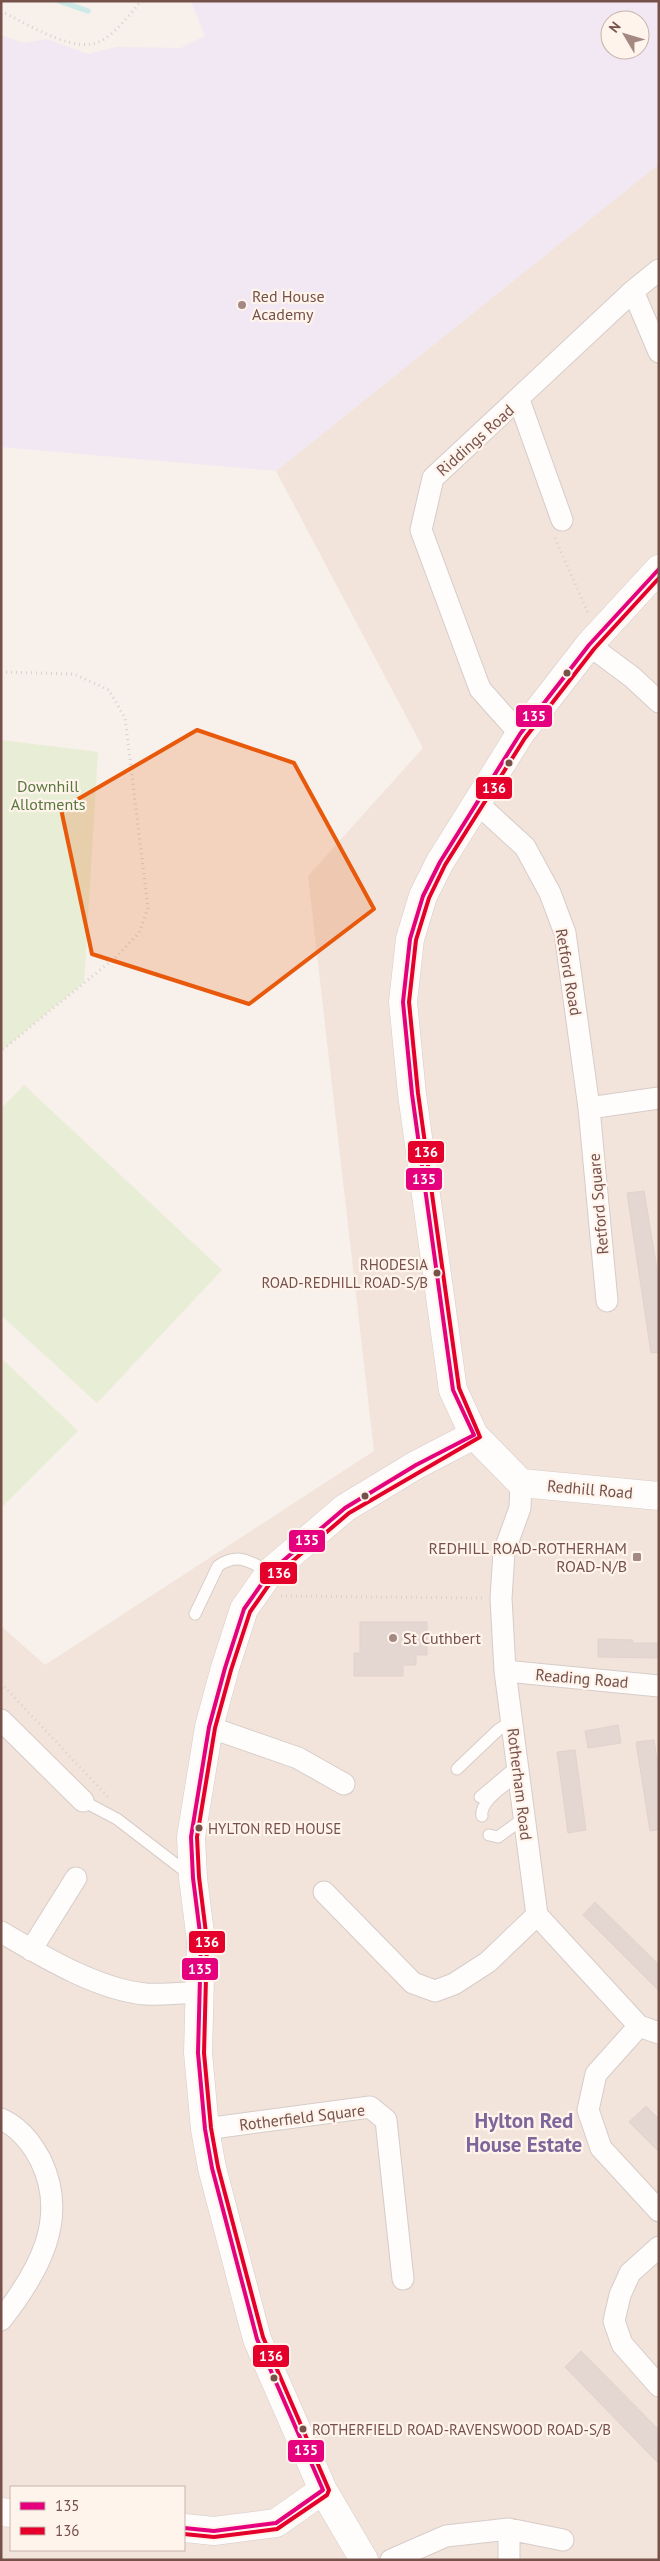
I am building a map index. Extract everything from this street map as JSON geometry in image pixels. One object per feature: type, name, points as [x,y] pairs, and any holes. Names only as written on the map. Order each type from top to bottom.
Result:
[{"type":"street","name":"Riddings Road","points":[[520,734],[480,689],[421,530],[433,478],[519,400],[633,291],[659,270]]},
{"type":"street","points":[[633,291],[653,323],[659,352]]},
{"type":"street","points":[[519,400],[562,520]]},
{"type":"street","points":[[521,1483],[474,1435],[453,1390],[412,1094],[403,1002],[410,939],[423,896],[440,862],[520,734],[593,640],[659,569]]},
{"type":"street","points":[[593,640],[659,702]]},
{"type":"street","name":"Retford Road","points":[[478,804],[524,848],[550,893],[565,934],[589,1108]]},
{"type":"street","points":[[589,1108],[659,1098]]},
{"type":"street","name":"Retford Square","points":[[589,1108],[607,1301]]},
{"type":"street","points":[[364,2560],[323,2490],[257,2339],[212,2168],[205,2129],[198,2053],[201,1941],[193,1878],[191,1837],[209,1727],[242,1618],[254,1595],[270,1572],[344,1508],[416,1465],[474,1435]]},
{"type":"street","name":"Redhill Road","points":[[521,1483],[659,1496]]},
{"type":"street","name":"Rotherham Road","points":[[521,1483],[520,1508],[504,1552],[501,1598],[506,1671],[537,1915]]},
{"type":"street","name":"Reading Road","points":[[506,1671],[659,1686]]},
{"type":"street","points":[[1,1720],[83,1802]]},
{"type":"street","points":[[209,1727],[298,1758],[344,1784]]},
{"type":"street","points":[[31,1950],[76,1878]]},
{"type":"street","points":[[324,1892],[413,1983],[435,1991],[454,1984],[488,1962],[537,1915],[639,2026],[659,2034]]},
{"type":"street","points":[[1,1932],[31,1950],[95,1981],[144,1994],[200,1992]]},
{"type":"street","points":[[639,2026],[596,2074],[588,2110],[601,2148],[659,2211]]},
{"type":"street","name":"Rotherfield Square","points":[[205,2129],[370,2107],[386,2120],[403,2279]]},
{"type":"street","points":[[1,2119],[31,2143],[46,2170],[52,2198],[50,2230],[40,2258],[27,2287],[1,2320]]},
{"type":"street","points":[[659,2246],[630,2273],[620,2295],[614,2321],[622,2344],[659,2386]]},
{"type":"street","points":[[185,2528],[214,2531],[276,2523],[323,2490]]},
{"type":"street","points":[[391,2560],[446,2536],[509,2530],[563,2540]]},
{"type":"street","points":[[509,2530],[509,2560]]},
{"type":"lane","points":[[195,1614],[218,1566],[223,1562],[244,1558],[270,1572]]},
{"type":"lane","points":[[456,1769],[498,1730],[512,1721]]},
{"type":"lane","points":[[480,1797],[518,1771]]},
{"type":"lane","points":[[482,1816],[484,1806],[518,1771]]},
{"type":"lane","points":[[83,1802],[117,1819],[193,1878]]},
{"type":"lane","points":[[489,1835],[498,1837],[524,1818]]},
{"type":"path","points":[[1,11],[62,41],[92,44],[116,31],[141,1]]},
{"type":"path","points":[[562,520],[549,525],[593,640]]},
{"type":"path","points":[[1,672],[74,674],[109,690],[125,718],[148,908],[139,933],[116,957],[1,1051]]},
{"type":"path","points":[[254,1595],[501,1598]]},
{"type":"path","points":[[1,1683],[113,1801]]},
{"type":"highlighted area","points":[[197,730],[294,763],[374,909],[249,1004],[92,954],[61,809]]},
{"type":"shaded area","name":"Red House Academy","points":[[191,1],[659,1],[659,164],[276,471],[1,447],[1,35],[24,43],[47,39],[88,54],[117,47],[181,48],[205,36]]},
{"type":"shaded area","points":[[659,164],[659,2560],[1,2560],[1,1626],[45,1665],[374,1451],[308,876],[423,748],[276,471]]},
{"type":"green space","name":"Downhill Allotments","points":[[1,740],[98,752],[84,982],[1,1051]]},
{"type":"green space","points":[[24,1085],[222,1270],[97,1403],[1,1315],[1,1109]]},
{"type":"green space","points":[[1,1358],[78,1431],[1,1508]]},
{"type":"building","points":[[644,1191],[659,1281],[659,1352],[651,1353],[627,1193]]},
{"type":"building","name":"St Cuthbert","points":[[360,1622],[427,1622],[427,1655],[416,1655],[416,1665],[403,1665],[403,1676],[354,1676],[354,1653],[360,1653]]},
{"type":"building","points":[[598,1639],[633,1640],[632,1643],[659,1643],[659,1658],[598,1657]]},
{"type":"building","points":[[618,1725],[621,1743],[588,1748],[585,1731]]},
{"type":"building","points":[[654,1740],[659,1772],[659,1830],[650,1831],[636,1742]]},
{"type":"building","points":[[575,1750],[586,1830],[568,1833],[557,1752]]},
{"type":"building","points":[[595,1902],[659,1965],[659,1991],[583,1915]]},
{"type":"building","points":[[646,2106],[659,2119],[659,2152],[629,2122]]},
{"type":"building","points":[[581,2351],[659,2430],[659,2464],[565,2367]]},
{"type":"waterway","points":[[59,1],[88,11]]},
{"type":"transit line","name":"135","points":[[185,2528],[214,2531],[276,2523],[323,2490],[257,2339],[212,2168],[205,2129],[198,2053],[201,1941],[193,1878],[191,1837],[209,1727],[244,1609],[270,1572],[345,1508],[416,1465],[474,1435],[453,1390],[412,1094],[403,1002],[410,939],[423,896],[440,862],[520,734],[589,645],[659,569]]},
{"type":"transit line","name":"136","points":[[185,2534],[214,2537],[277,2529],[327,2495],[329,2490],[263,2337],[218,2167],[211,2128],[204,2053],[207,1941],[199,1877],[197,1837],[215,1728],[250,1612],[275,1576],[349,1513],[480,1437],[459,1388],[418,1093],[409,1002],[416,940],[429,898],[445,865],[525,738],[594,649],[659,578]]},
{"type":"place","name":"Red House Academy","points":[[242,305]]},
{"type":"place","name":"RHODESIA ROAD-REDHILL ROAD-S/B","points":[[437,1273]]},
{"type":"place","name":"REDHILL ROAD-ROTHERHAM ROAD-N/B","points":[[637,1557]]},
{"type":"place","name":"St Cuthbert","points":[[393,1638]]},
{"type":"place","name":"HYLTON RED HOUSE","points":[[199,1828]]},
{"type":"place","name":"ROTHERFIELD ROAD-RAVENSWOOD ROAD-S/B","points":[[303,2429]]},
{"type":"district","name":"Hylton Red House Estate","points":[[524,2132]]}]
